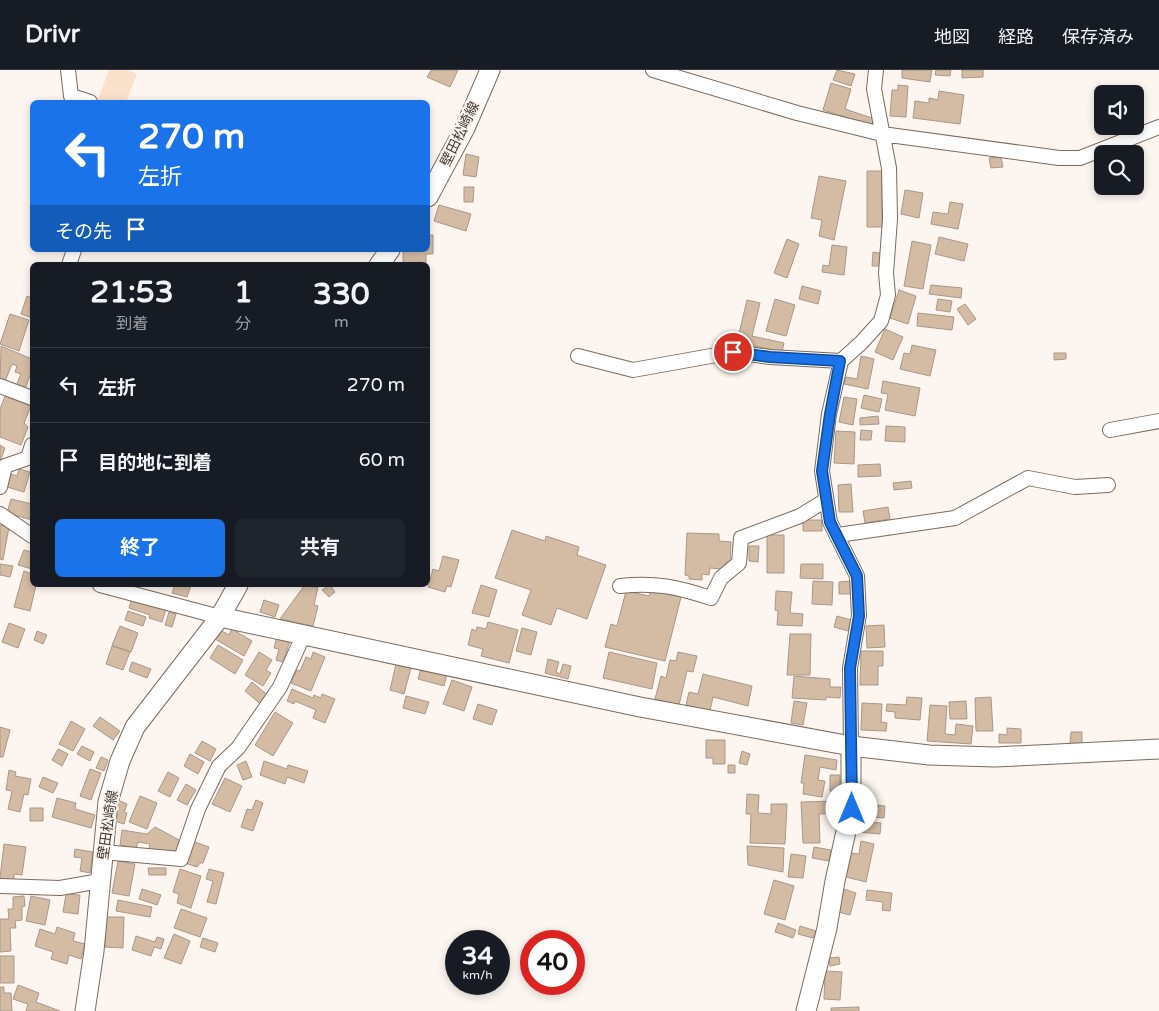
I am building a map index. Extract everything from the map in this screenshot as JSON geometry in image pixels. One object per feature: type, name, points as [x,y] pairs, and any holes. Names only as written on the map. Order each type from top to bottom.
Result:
[{"type":"street","points":[[68,70],[71,96],[84,100]]},
{"type":"street","name":"壁田松崎線","points":[[430,193],[465,128],[490,70]]},
{"type":"street","points":[[653,70],[798,113],[882,134],[1059,158],[1080,158],[1159,127]]},
{"type":"street","points":[[806,1011],[827,928],[835,881],[852,809],[850,668],[859,616],[857,576],[830,522],[822,471],[840,361],[861,343],[881,321],[888,295],[886,273],[890,219],[889,168],[874,89],[876,70]]},
{"type":"street","points":[[578,356],[633,370],[733,352],[770,357],[840,361]]},
{"type":"street","points":[[0,386],[30,397]]},
{"type":"street","points":[[1110,430],[1159,421]]},
{"type":"street","points":[[0,487],[5,466],[28,458],[30,452]]},
{"type":"street","points":[[838,535],[955,518],[1028,478],[1076,488],[1108,485]]},
{"type":"street","points":[[620,586],[648,583],[683,588],[711,598],[721,578],[738,563],[741,538],[800,516],[826,500]]},
{"type":"street","points":[[0,514],[30,535]]},
{"type":"street","points":[[118,587],[136,589],[220,617],[640,707],[852,746],[929,755],[995,757],[1159,750]]},
{"type":"street","name":"壁田松崎線","points":[[85,1011],[108,802],[120,761],[135,726],[220,617],[237,587]]},
{"type":"street","points":[[104,852],[181,859],[198,809],[220,766],[238,748],[280,687],[304,634]]},
{"type":"street","points":[[0,886],[60,888],[100,881]]},
{"type":"shaded area","points":[[109,70],[127,70],[137,74],[127,100],[98,100]]},
{"type":"building","points":[[431,70],[458,70],[450,87],[427,77]]},
{"type":"building","points":[[837,70],[855,74],[851,86],[833,80]]},
{"type":"building","points":[[902,70],[932,70],[930,82],[902,78]]},
{"type":"building","points":[[936,70],[951,70],[950,76],[935,75]]},
{"type":"building","points":[[962,70],[983,70],[983,77],[962,78]]},
{"type":"building","points":[[831,83],[851,89],[845,109],[875,119],[873,126],[823,110]]},
{"type":"building","points":[[898,85],[908,86],[906,117],[890,116],[892,90],[898,90]]},
{"type":"building","points":[[939,91],[964,95],[960,124],[913,118],[915,101],[929,103],[929,98],[938,100]]},
{"type":"building","points":[[466,154],[479,157],[476,177],[463,175]]},
{"type":"building","points":[[1001,157],[1003,167],[991,168],[989,158]]},
{"type":"building","points":[[867,171],[882,171],[882,227],[867,227]]},
{"type":"building","points":[[819,176],[846,181],[834,240],[819,236],[822,220],[811,218]]},
{"type":"building","points":[[464,187],[474,187],[473,202],[464,202]]},
{"type":"building","points":[[905,190],[923,193],[919,218],[901,214]]},
{"type":"building","points":[[950,202],[963,204],[958,229],[931,224],[933,212],[948,214]]},
{"type":"building","points":[[439,205],[471,214],[466,231],[434,221]]},
{"type":"building","points":[[430,235],[433,235],[433,254],[426,254],[426,262],[403,262],[403,252],[430,252]]},
{"type":"building","points":[[939,237],[968,244],[964,261],[935,254]]},
{"type":"building","points":[[787,239],[799,244],[787,278],[774,273]]},
{"type":"building","points":[[912,241],[931,245],[923,289],[904,286]]},
{"type":"building","points":[[832,245],[847,247],[844,275],[822,272],[823,265],[829,266]]},
{"type":"building","points":[[873,252],[880,253],[879,266],[872,266]]},
{"type":"building","points":[[931,285],[962,288],[961,298],[929,294]]},
{"type":"building","points":[[802,286],[821,291],[818,304],[799,299]]},
{"type":"building","points":[[899,290],[916,296],[908,324],[890,318]]},
{"type":"building","points":[[27,296],[30,297],[30,317],[21,314]]},
{"type":"building","points":[[775,299],[795,305],[786,336],[766,331]]},
{"type":"building","points":[[938,299],[952,301],[950,312],[936,310]]},
{"type":"building","points":[[747,300],[760,303],[752,336],[784,343],[782,352],[737,342]]},
{"type":"building","points":[[965,304],[976,319],[968,325],[957,309]]},
{"type":"building","points":[[918,313],[954,317],[952,330],[917,326]]},
{"type":"building","points":[[10,314],[29,320],[19,351],[0,344]]},
{"type":"building","points":[[885,329],[903,337],[893,360],[875,352]]},
{"type":"building","points":[[912,345],[936,350],[930,376],[900,369],[904,353],[910,354]]},
{"type":"building","points":[[1,346],[30,358],[30,375],[25,389],[16,386],[21,374],[15,372],[17,366],[12,364],[4,384],[0,383]]},
{"type":"building","points":[[1054,353],[1066,353],[1066,359],[1054,360]]},
{"type":"building","points":[[861,356],[874,359],[868,389],[844,384],[846,377],[857,379]]},
{"type":"building","points":[[883,381],[920,388],[915,416],[885,410],[888,394],[881,393]]},
{"type":"building","points":[[864,395],[882,399],[879,412],[861,408]]},
{"type":"building","points":[[5,396],[30,406],[24,423],[28,427],[21,445],[0,437],[0,409]]},
{"type":"building","points":[[844,397],[857,399],[853,425],[839,422]]},
{"type":"building","points":[[878,416],[879,424],[860,425],[860,418]]},
{"type":"building","points":[[886,426],[905,427],[905,442],[885,441]]},
{"type":"building","points":[[861,430],[872,431],[871,440],[860,440]]},
{"type":"building","points":[[836,431],[855,432],[854,464],[834,463]]},
{"type":"building","points":[[0,445],[5,448],[0,462]]},
{"type":"building","points":[[880,464],[881,476],[858,477],[858,465]]},
{"type":"building","points":[[19,469],[30,472],[24,492],[7,487],[11,474],[17,476]]},
{"type":"building","points":[[911,481],[912,488],[894,490],[893,483]]},
{"type":"building","points":[[851,484],[853,512],[839,512],[838,485]]},
{"type":"building","points":[[11,499],[30,504],[30,519],[7,513]]},
{"type":"building","points":[[888,507],[890,519],[865,523],[863,511]]},
{"type":"building","points":[[803,520],[822,520],[822,531],[803,531]]},
{"type":"building","points":[[0,525],[9,527],[3,560],[0,559]]},
{"type":"building","points":[[512,530],[545,541],[546,536],[579,547],[577,555],[606,565],[587,619],[557,608],[551,625],[522,615],[531,590],[495,578]]},
{"type":"building","points":[[687,533],[719,534],[719,541],[731,542],[730,562],[726,562],[725,569],[710,568],[709,575],[702,574],[702,580],[689,579],[689,576],[685,575]]},
{"type":"building","points":[[767,535],[784,535],[784,573],[767,573]]},
{"type":"building","points":[[749,546],[759,546],[758,562],[749,561]]},
{"type":"building","points":[[24,550],[30,552],[30,568],[18,565]]},
{"type":"building","points":[[443,556],[459,560],[451,587],[447,586],[445,592],[428,587],[430,587],[433,569],[439,571]]},
{"type":"building","points":[[0,564],[13,566],[10,577],[0,575]]},
{"type":"building","points":[[801,564],[823,564],[823,579],[800,578]]},
{"type":"building","points":[[24,571],[30,573],[30,587],[36,587],[30,611],[14,607]]},
{"type":"building","points":[[813,581],[833,582],[832,605],[812,604]]},
{"type":"building","points":[[850,581],[851,594],[839,594],[839,582]]},
{"type":"building","points":[[481,585],[497,590],[489,617],[472,613]]},
{"type":"building","points":[[174,587],[190,587],[187,597],[172,593]]},
{"type":"building","points":[[303,587],[318,587],[314,605],[318,606],[313,626],[280,619]]},
{"type":"building","points":[[331,587],[335,592],[329,597],[322,590]]},
{"type":"building","points":[[651,590],[681,597],[665,661],[605,647],[611,624],[617,626],[626,591],[649,596]]},
{"type":"building","points":[[776,591],[792,592],[790,613],[803,614],[802,626],[777,625],[778,611],[775,610]]},
{"type":"building","points":[[132,598],[166,609],[162,622],[149,618],[150,615],[129,608]]},
{"type":"building","points":[[264,600],[279,605],[275,617],[260,612]]},
{"type":"building","points":[[128,611],[146,617],[143,626],[125,620]]},
{"type":"building","points":[[169,612],[176,614],[172,627],[165,625]]},
{"type":"building","points":[[837,616],[851,620],[848,631],[834,627]]},
{"type":"building","points":[[488,622],[518,630],[509,663],[481,656],[483,649],[468,645],[472,629],[476,631],[477,627],[486,629]]},
{"type":"building","points":[[9,623],[25,629],[18,648],[2,642]]},
{"type":"building","points":[[884,625],[885,647],[867,648],[866,626]]},
{"type":"building","points":[[120,626],[138,633],[131,652],[112,645]]},
{"type":"building","points":[[522,628],[537,632],[531,655],[516,651]]},
{"type":"building","points":[[232,629],[252,641],[244,656],[215,639],[220,630],[229,635]]},
{"type":"building","points":[[37,631],[47,635],[43,644],[34,640]]},
{"type":"building","points":[[790,634],[811,634],[810,675],[787,675]]},
{"type":"building","points":[[277,637],[290,641],[283,662],[276,660],[279,649],[274,648]]},
{"type":"building","points":[[218,645],[243,660],[235,674],[210,658]]},
{"type":"building","points":[[112,646],[130,652],[123,670],[106,664]]},
{"type":"building","points":[[861,651],[883,651],[883,666],[878,666],[878,685],[860,685]]},
{"type":"building","points":[[259,652],[272,660],[266,670],[271,673],[263,686],[245,675]]},
{"type":"building","points":[[313,652],[325,657],[311,691],[291,683],[297,670],[300,671],[306,657],[311,659]]},
{"type":"building","points":[[609,652],[657,663],[652,689],[603,678]]},
{"type":"building","points":[[678,652],[697,656],[693,672],[687,671],[679,705],[655,699],[661,676],[666,678],[670,660],[676,661]]},
{"type":"building","points":[[548,659],[559,662],[556,672],[560,674],[563,664],[571,666],[568,679],[545,673]]},
{"type":"building","points":[[132,662],[151,669],[147,678],[129,671]]},
{"type":"building","points":[[396,664],[411,668],[404,694],[390,690]]},
{"type":"building","points":[[421,668],[447,674],[444,686],[418,679]]},
{"type":"building","points":[[703,674],[752,686],[748,706],[713,697],[710,711],[686,705],[689,692],[698,694]]},
{"type":"building","points":[[794,676],[830,679],[830,687],[841,687],[840,698],[826,697],[826,700],[792,698]]},
{"type":"building","points":[[452,680],[472,687],[464,711],[443,704]]},
{"type":"building","points":[[252,682],[270,697],[263,706],[245,691]]},
{"type":"building","points":[[292,689],[313,698],[314,695],[321,698],[322,694],[335,699],[325,723],[313,718],[316,710],[295,701],[294,704],[287,701]]},
{"type":"building","points":[[406,696],[429,702],[425,714],[403,708]]},
{"type":"building","points":[[907,697],[922,698],[920,720],[895,718],[895,712],[886,711],[887,704],[906,705]]},
{"type":"building","points":[[991,697],[993,731],[976,731],[975,698]]},
{"type":"building","points":[[794,701],[807,703],[803,725],[791,723]]},
{"type":"building","points":[[966,701],[967,719],[950,719],[949,702]]},
{"type":"building","points":[[862,703],[882,704],[881,722],[887,723],[886,731],[861,730]]},
{"type":"building","points":[[478,704],[497,710],[492,725],[473,719]]},
{"type":"building","points":[[930,705],[947,706],[945,734],[955,735],[956,724],[973,726],[971,744],[927,741]]},
{"type":"building","points":[[275,712],[293,723],[273,756],[255,745]]},
{"type":"building","points":[[100,717],[120,731],[113,740],[93,726]]},
{"type":"building","points":[[71,721],[85,729],[73,751],[59,744]]},
{"type":"building","points":[[0,727],[10,730],[3,757],[0,757]]},
{"type":"building","points":[[1007,728],[1021,729],[1021,743],[999,743],[999,734],[1007,735]]},
{"type":"building","points":[[1071,732],[1082,732],[1082,744],[1070,744]]},
{"type":"building","points":[[706,740],[725,740],[725,764],[713,764],[713,758],[706,758]]},
{"type":"building","points":[[202,741],[216,749],[210,761],[195,753]]},
{"type":"building","points":[[82,746],[94,752],[90,761],[77,754]]},
{"type":"building","points":[[58,749],[68,754],[62,766],[52,760]]},
{"type":"building","points":[[742,751],[750,754],[747,765],[739,763]]},
{"type":"building","points":[[190,754],[204,762],[198,774],[184,766]]},
{"type":"building","points":[[805,755],[837,760],[836,770],[820,767],[818,780],[825,781],[822,797],[803,794],[804,783],[801,783]]},
{"type":"building","points":[[101,757],[108,760],[104,771],[96,768]]},
{"type":"building","points":[[246,761],[252,777],[243,780],[237,765]]},
{"type":"building","points":[[264,761],[287,769],[288,765],[308,771],[304,783],[287,777],[285,784],[260,775]]},
{"type":"building","points":[[728,765],[735,765],[735,773],[728,773]]},
{"type":"building","points":[[90,769],[101,773],[91,800],[80,796]]},
{"type":"building","points":[[9,770],[16,772],[15,776],[31,779],[28,795],[24,794],[20,812],[8,809],[12,791],[6,790]]},
{"type":"building","points":[[168,772],[179,778],[170,797],[158,791]]},
{"type":"building","points":[[830,775],[840,775],[840,791],[830,791]]},
{"type":"building","points":[[43,777],[58,783],[53,793],[39,787]]},
{"type":"building","points":[[225,778],[242,786],[230,812],[212,804]]},
{"type":"building","points":[[186,784],[196,790],[187,805],[177,800]]},
{"type":"building","points":[[747,794],[759,795],[758,813],[771,814],[771,804],[787,804],[785,844],[750,843],[751,814],[746,814]]},
{"type":"building","points":[[140,796],[157,803],[147,829],[129,822]]},
{"type":"building","points":[[57,798],[76,803],[75,809],[95,815],[91,828],[52,817]]},
{"type":"building","points":[[118,800],[127,804],[124,812],[127,813],[124,824],[114,821]]},
{"type":"building","points":[[256,800],[263,803],[253,831],[241,827],[247,809],[252,810]]},
{"type":"building","points":[[835,801],[835,813],[819,814],[820,843],[803,843],[801,802]]},
{"type":"building","points":[[862,804],[885,806],[884,818],[861,816]]},
{"type":"building","points":[[30,808],[43,808],[43,821],[30,821]]},
{"type":"building","points":[[859,821],[881,823],[880,834],[859,832]]},
{"type":"building","points":[[155,827],[181,841],[176,853],[149,849],[150,844],[138,842],[136,848],[120,845],[122,830],[147,834]]},
{"type":"building","points":[[192,841],[209,847],[203,863],[200,863],[197,867],[185,863]]},
{"type":"building","points":[[861,841],[874,844],[866,882],[846,877],[851,853],[859,854]]},
{"type":"building","points":[[4,844],[26,847],[22,875],[14,874],[14,880],[0,878]]},
{"type":"building","points":[[747,846],[784,848],[783,872],[748,865]]},
{"type":"building","points":[[814,847],[831,850],[829,861],[812,858]]},
{"type":"building","points":[[75,849],[93,852],[90,873],[80,871],[82,858],[74,857]]},
{"type":"building","points":[[791,854],[806,856],[803,878],[788,877]]},
{"type":"building","points":[[118,861],[135,864],[129,896],[112,893]]},
{"type":"building","points":[[148,868],[166,868],[166,875],[149,875]]},
{"type":"building","points":[[180,869],[201,876],[191,908],[177,903],[179,894],[173,892]]},
{"type":"building","points":[[209,869],[224,873],[216,904],[207,902],[213,881],[206,879]]},
{"type":"building","points":[[774,880],[794,886],[785,920],[764,914]]},
{"type":"building","points":[[142,889],[161,895],[157,905],[139,899]]},
{"type":"building","points":[[844,889],[856,893],[850,915],[838,912]]},
{"type":"building","points":[[867,890],[892,893],[890,911],[882,910],[883,902],[866,900]]},
{"type":"building","points":[[66,894],[80,895],[78,914],[63,912]]},
{"type":"building","points":[[24,896],[25,906],[22,907],[22,920],[15,921],[16,928],[10,928],[11,951],[0,952],[0,919],[9,919],[8,909],[13,909],[13,897]]},
{"type":"building","points":[[31,896],[50,900],[45,925],[26,921]]},
{"type":"building","points":[[118,900],[152,907],[150,917],[116,911]]},
{"type":"building","points":[[181,909],[207,918],[200,937],[174,928]]},
{"type":"building","points":[[106,917],[124,917],[123,948],[105,947]]},
{"type":"building","points":[[778,923],[796,930],[793,938],[775,932]]},
{"type":"building","points":[[800,926],[816,931],[813,938],[798,934]]},
{"type":"building","points":[[57,927],[75,933],[73,941],[85,944],[81,959],[69,955],[67,964],[51,959],[53,952],[35,946],[40,929],[55,934]]},
{"type":"building","points":[[174,934],[190,941],[181,964],[164,958]]},
{"type":"building","points":[[136,936],[155,942],[157,937],[164,939],[161,949],[154,947],[151,956],[132,950]]},
{"type":"building","points":[[203,938],[218,943],[215,952],[200,947]]},
{"type":"building","points":[[0,956],[14,956],[14,983],[0,983]]},
{"type":"building","points":[[839,957],[840,964],[830,966],[829,958]]},
{"type":"building","points":[[825,971],[842,972],[840,1000],[824,999]]},
{"type":"building","points":[[18,985],[39,993],[36,1002],[60,1011],[26,1011],[28,1004],[13,999]]},
{"type":"building","points":[[0,987],[4,987],[4,993],[11,993],[12,1011],[0,1011]]},
{"type":"building","points":[[859,1007],[859,1011],[831,1011],[831,1008]]},
{"type":"route","points":[[733,352],[770,357],[840,361],[822,471],[830,522],[857,576],[859,616],[850,668],[852,809]]}]
